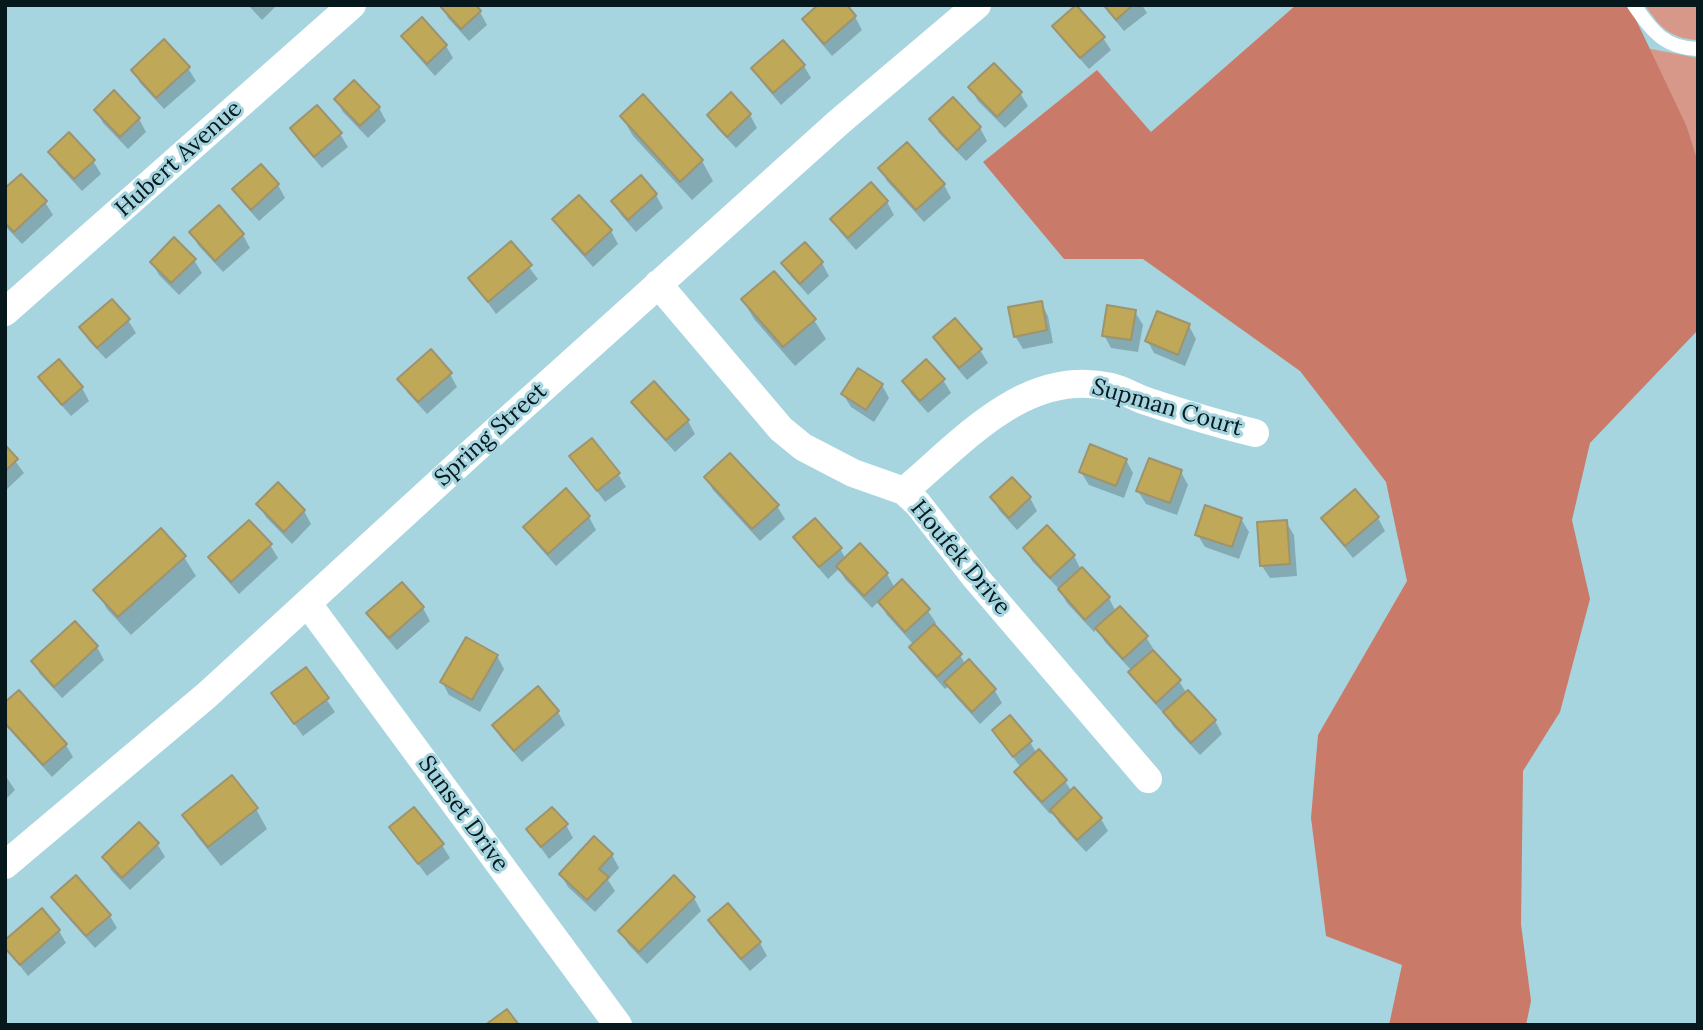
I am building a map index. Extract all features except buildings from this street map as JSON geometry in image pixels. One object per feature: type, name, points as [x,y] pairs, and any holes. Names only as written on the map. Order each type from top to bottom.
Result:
[{"type":"street","name":"Hubert Avenue","points":[[5,312],[352,5]]},
{"type":"street","name":"Spring Street","points":[[5,865],[207,695],[839,122],[978,5]]},
{"type":"street","name":"Houfek Drive","points":[[658,284],[781,429],[803,447],[853,473],[904,491],[918,504],[975,577],[1148,779]]},
{"type":"street","name":"Supman Court","points":[[904,491],[997,413],[1021,398],[1059,385],[1082,383],[1112,387],[1211,422],[1255,433]]},
{"type":"street","name":"Sunset Drive","points":[[308,604],[618,1025]]},
{"type":"lane","points":[[1634,5],[1651,30],[1667,42],[1682,49],[1698,49]]},
{"type":"shaded area","points":[[1296,5],[1629,5],[1687,127],[1698,162],[1698,330],[1590,443],[1572,520],[1590,599],[1560,712],[1523,771],[1521,924],[1531,1001],[1526,1025],[1389,1025],[1402,965],[1326,936],[1311,818],[1318,735],[1407,581],[1386,482],[1300,371],[1143,259],[1064,259],[983,162],[1097,70],[1151,132]]},
{"type":"shaded area","points":[[1645,5],[1698,5],[1698,40],[1673,34],[1655,20]]},
{"type":"shaded area","points":[[1646,48],[1698,58],[1698,162],[1687,127]]}]
